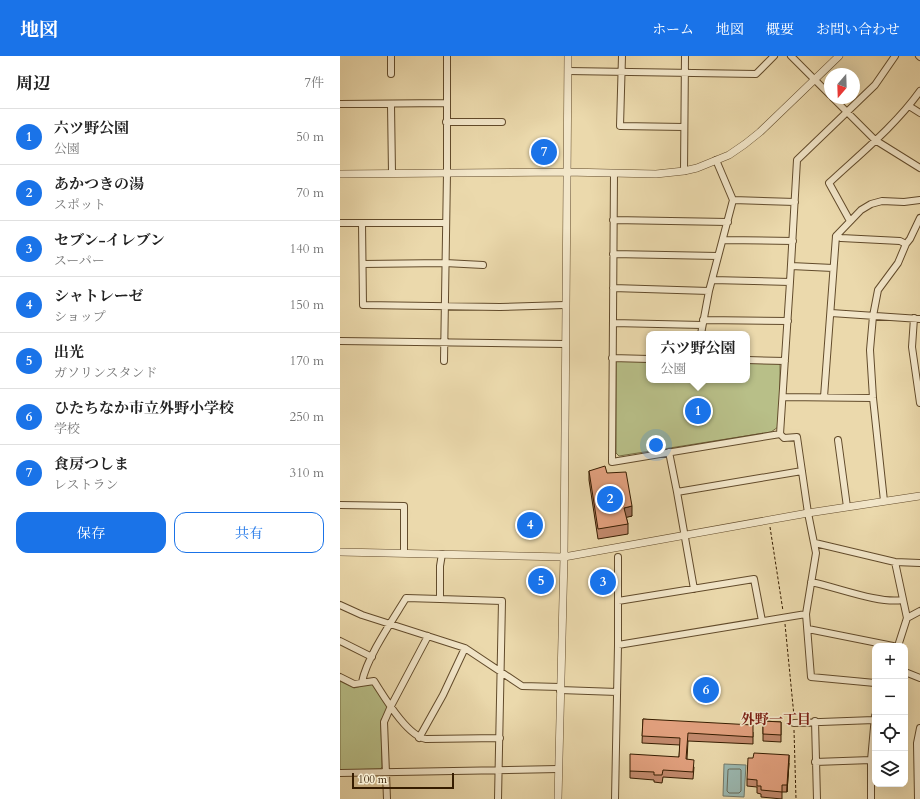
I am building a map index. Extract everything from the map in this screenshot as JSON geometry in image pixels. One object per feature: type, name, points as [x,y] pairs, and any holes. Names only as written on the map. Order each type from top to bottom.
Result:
[{"type":"street","points":[[391,56],[391,74]]},
{"type":"street","points":[[444,361],[447,56]]},
{"type":"street","points":[[558,799],[564,557],[568,56]]},
{"type":"street","points":[[622,56],[620,126],[684,127]]},
{"type":"street","points":[[684,171],[685,56]]},
{"type":"street","points":[[568,71],[756,74],[774,56]]},
{"type":"street","points":[[792,56],[824,89]]},
{"type":"street","points":[[340,174],[566,172],[656,174],[697,168],[729,155],[745,144],[760,132],[839,56]]},
{"type":"street","points":[[780,434],[797,160],[875,85],[895,56]]},
{"type":"street","points":[[850,221],[828,183],[892,124],[909,106],[920,91]]},
{"type":"street","points":[[340,104],[391,105],[447,103]]},
{"type":"street","points":[[839,104],[875,140],[920,168]]},
{"type":"street","points":[[391,105],[392,173]]},
{"type":"street","points":[[909,106],[920,113]]},
{"type":"street","points":[[446,122],[502,122]]},
{"type":"street","points":[[701,331],[709,291],[733,200],[716,160]]},
{"type":"street","points":[[614,174],[612,462],[780,434]]},
{"type":"street","points":[[733,200],[795,202]]},
{"type":"street","points":[[824,397],[836,236],[860,210],[871,204],[882,201],[904,202],[920,200]]},
{"type":"street","points":[[884,501],[873,398],[870,350],[873,316],[878,290],[898,263],[920,218]]},
{"type":"street","points":[[614,220],[728,222]]},
{"type":"street","points":[[340,223],[446,223]]},
{"type":"street","points":[[362,223],[363,305],[500,307],[565,305]]},
{"type":"street","points":[[836,236],[841,238],[900,241],[906,244]]},
{"type":"street","points":[[723,240],[793,241]]},
{"type":"street","points":[[613,254],[718,256]]},
{"type":"street","points":[[363,264],[445,263],[483,265]]},
{"type":"street","points":[[791,266],[833,268]]},
{"type":"street","points":[[712,280],[790,282]]},
{"type":"street","points":[[613,288],[709,291]]},
{"type":"street","points":[[831,313],[917,319],[912,347],[920,403]]},
{"type":"street","points":[[613,323],[788,321]]},
{"type":"street","points":[[340,341],[565,344]]},
{"type":"street","points":[[612,358],[646,358]]},
{"type":"street","points":[[750,360],[785,361]]},
{"type":"street","points":[[783,397],[873,398]]},
{"type":"street","points":[[780,434],[784,438],[797,437],[808,513],[815,543],[816,553],[806,614],[811,677],[872,683]]},
{"type":"street","points":[[838,440],[847,507]]},
{"type":"street","points":[[669,452],[694,589]]},
{"type":"street","points":[[677,492],[802,471]]},
{"type":"street","points":[[340,552],[564,557],[685,534],[920,496]]},
{"type":"street","points":[[340,505],[404,506],[404,553]]},
{"type":"street","points":[[815,543],[895,562],[920,563]]},
{"type":"street","points":[[440,598],[440,566],[442,554]]},
{"type":"street","points":[[615,799],[618,557]]},
{"type":"street","points":[[895,562],[907,618],[899,643]]},
{"type":"street","points":[[618,601],[754,579],[762,621]]},
{"type":"street","points":[[811,582],[894,601],[902,600]]},
{"type":"street","points":[[362,682],[364,673],[372,657],[406,598],[502,601],[498,799]]},
{"type":"street","points":[[340,605],[362,615],[465,648],[522,686],[617,692]]},
{"type":"street","points":[[907,618],[920,611]]},
{"type":"street","points":[[618,645],[806,614]]},
{"type":"street","points":[[808,629],[878,643]]},
{"type":"street","points":[[387,799],[384,722],[428,636]]},
{"type":"street","points":[[340,641],[372,657]]},
{"type":"street","points":[[419,738],[443,695],[465,648]]},
{"type":"street","points":[[908,673],[920,678]]},
{"type":"street","points":[[340,676],[354,684],[374,681],[399,719],[419,738],[426,740],[500,738]]},
{"type":"street","points":[[794,723],[872,718]]},
{"type":"street","points":[[814,721],[817,799]]},
{"type":"street","points":[[918,799],[918,743],[920,728]]},
{"type":"street","points":[[871,799],[872,746]]},
{"type":"street","points":[[815,762],[871,760]]},
{"type":"street","points":[[340,773],[558,769]]},
{"type":"path","points":[[768,520],[784,618],[794,723],[796,799]]},
{"type":"green space","points":[[616,360],[646,360],[646,383],[750,383],[750,361],[774,362],[780,364],[778,427],[771,432],[619,456],[616,453]]},
{"type":"green space","points":[[340,681],[354,688],[372,683],[387,706],[387,710],[381,720],[382,767],[380,769],[340,770]]},
{"type":"water","points":[[724,764],[746,765],[744,797],[723,796]]},
{"type":"building","points":[[605,466],[607,473],[626,472],[632,506],[624,508],[628,524],[598,529],[589,471]]},
{"type":"building","points":[[643,719],[753,725],[753,737],[688,733],[686,759],[694,760],[693,772],[663,770],[662,775],[654,775],[654,772],[630,771],[630,754],[679,757],[680,738],[642,736]]},
{"type":"building","points":[[763,721],[781,722],[781,735],[763,734]]},
{"type":"building","points":[[754,753],[789,755],[787,785],[782,785],[782,792],[761,790],[761,786],[757,786],[757,780],[747,779],[748,758],[753,758]]},
{"type":"place","name":"食房つしま","points":[[544,152]]},
{"type":"place","name":"六ツ野公園","points":[[698,411]]},
{"type":"place","name":"あかつきの湯","points":[[610,499]]},
{"type":"place","name":"シャトレーゼ","points":[[530,525]]},
{"type":"place","name":"出光","points":[[541,581]]},
{"type":"place","name":"セブン-イレブン","points":[[603,582]]},
{"type":"place","name":"ひたちなか市立外野小学校","points":[[706,690]]},
{"type":"district","name":"外野一丁目","points":[[776,719]]}]
